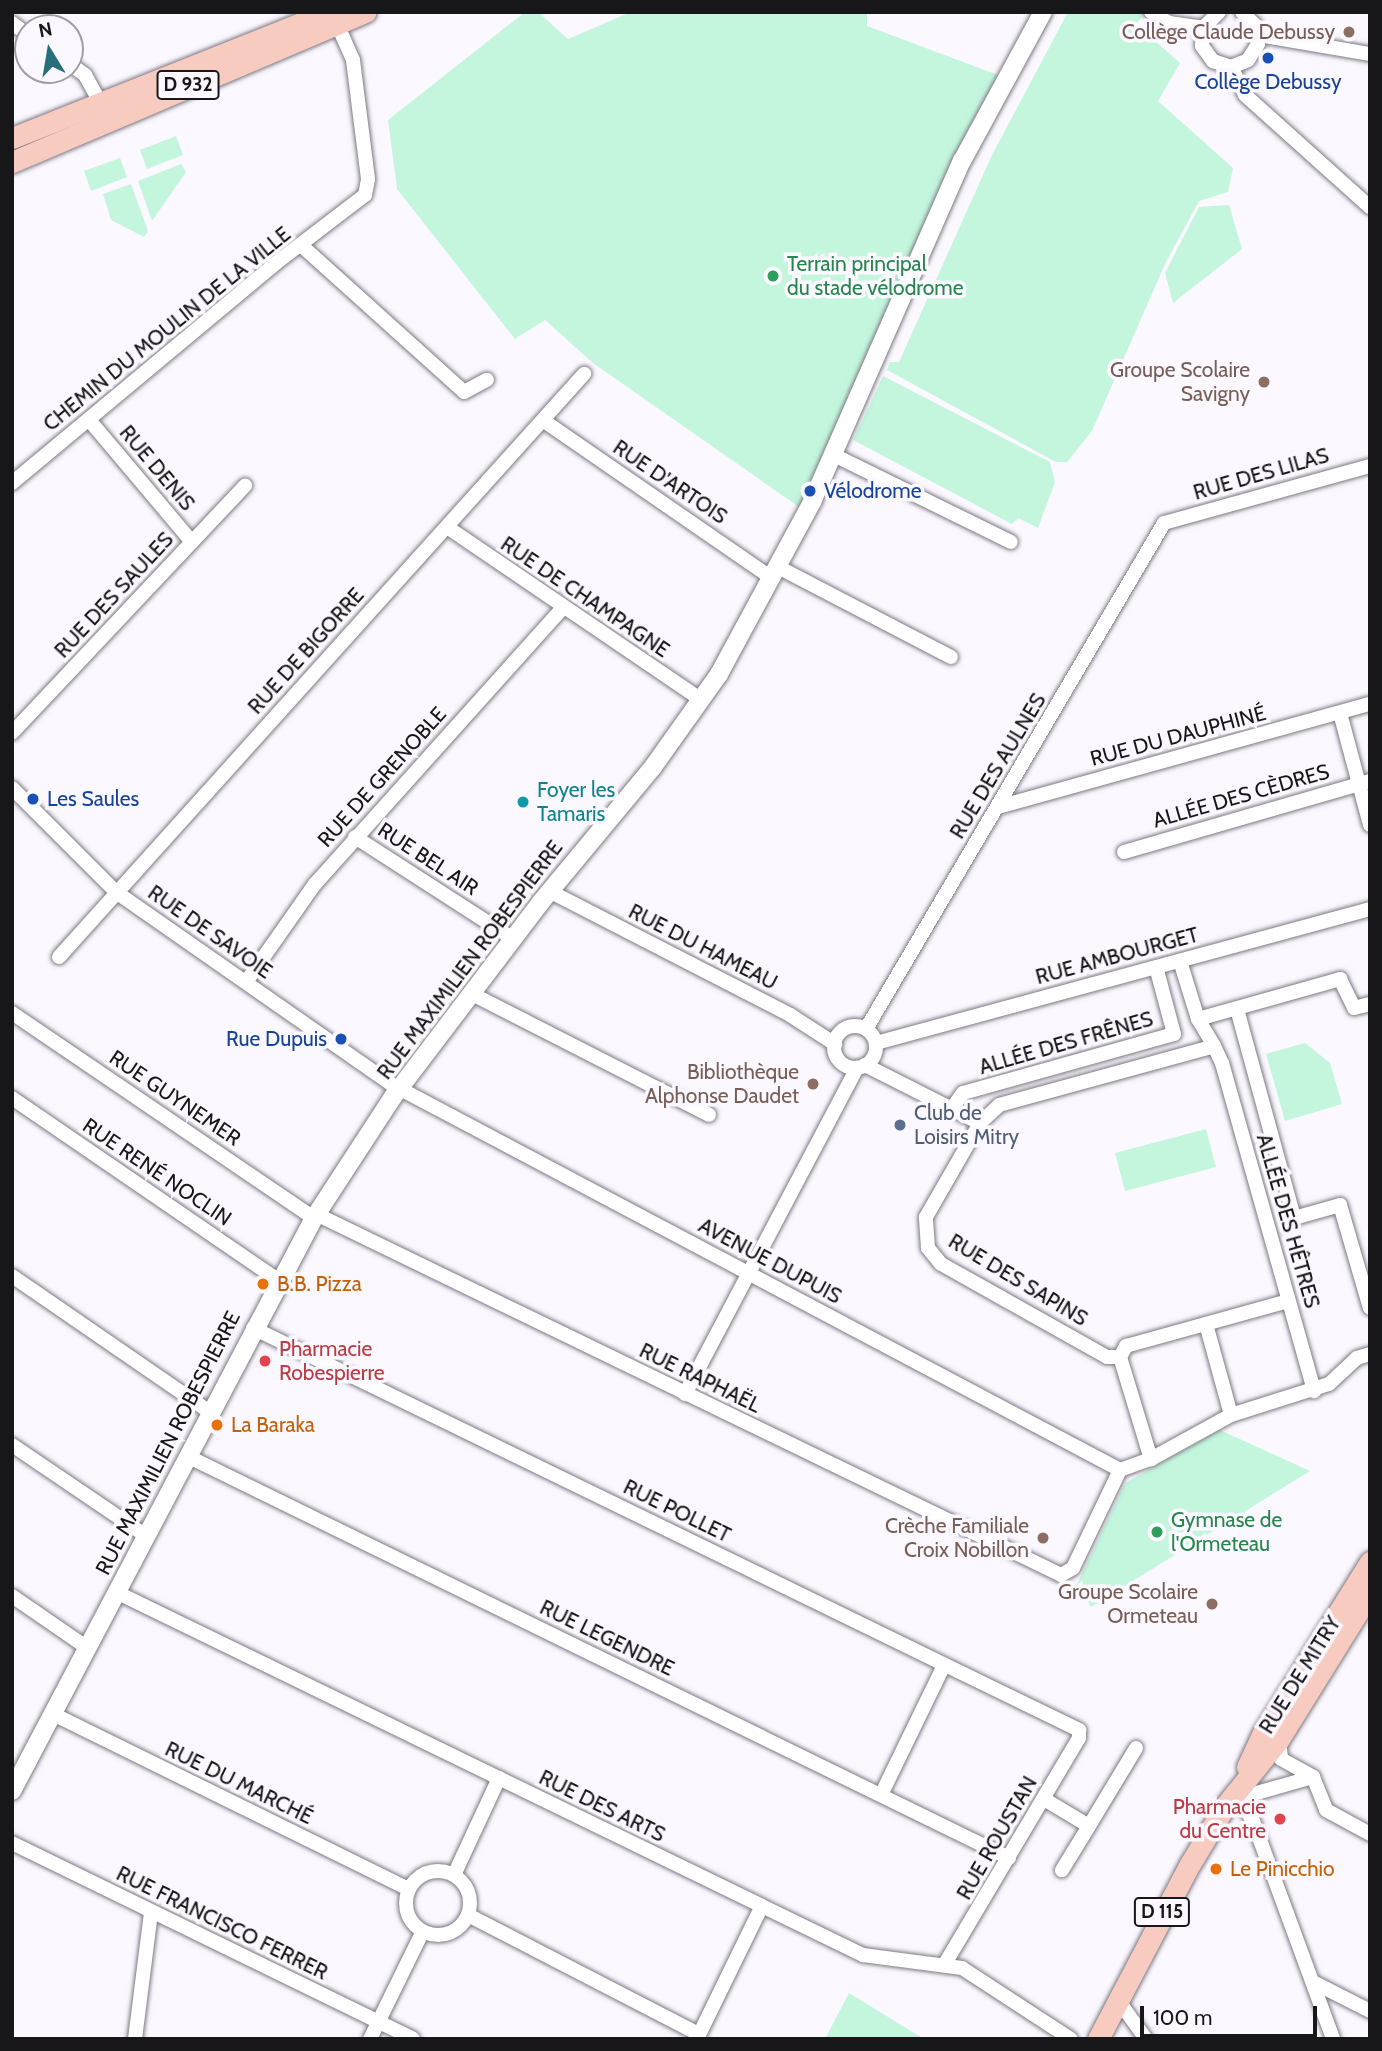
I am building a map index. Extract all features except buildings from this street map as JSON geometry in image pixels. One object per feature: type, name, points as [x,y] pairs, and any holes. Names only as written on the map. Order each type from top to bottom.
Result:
[{"type":"main road","name":"D 932","points":[[12,138],[333,16],[366,12]]},
{"type":"main road","name":"D 932","points":[[12,162],[333,16]]},
{"type":"main road","name":"RUE DE MITRY","points":[[1274,1754],[1370,1562]]},
{"type":"main road","name":"RUE DE MITRY","points":[[1098,2039],[1158,1919],[1236,1791],[1274,1754],[1370,1592]]},
{"type":"street","name":"RUE MAXIMILIEN ROBESPIERRE","points":[[12,1791],[253,1328],[315,1216],[401,1088],[472,993],[549,891],[702,700],[775,572],[834,455],[962,160],[1043,12]]},
{"type":"street","points":[[1151,12],[1169,23],[1203,28]]},
{"type":"street","points":[[1203,28],[1219,12]]},
{"type":"street","points":[[1242,12],[1259,35],[1370,54]]},
{"type":"street","name":"CHEMIN DU MOULIN DE LA VILLE","points":[[12,483],[90,421],[276,262],[302,246],[361,200],[368,179],[353,60],[333,16]]},
{"type":"street","points":[[1203,28],[1206,55],[1231,67],[1245,95],[1370,207]]},
{"type":"street","points":[[1231,67],[1255,53],[1259,35]]},
{"type":"street","points":[[84,74],[101,104]]},
{"type":"street","points":[[302,246],[464,392],[487,380]]},
{"type":"street","name":"RUE DE BIGORRE","points":[[59,957],[584,374]]},
{"type":"street","name":"RUE DENIS","points":[[90,421],[192,542]]},
{"type":"street","name":"RUE D'ARTOIS","points":[[544,421],[775,572],[950,657]]},
{"type":"street","points":[[834,455],[1011,542]]},
{"type":"street","name":"RUE DES LILAS","points":[[1164,523],[1370,466]]},
{"type":"street","name":"RUE DES SAULES","points":[[12,733],[245,486]]},
{"type":"street","name":"RUE DES AULNES","points":[[866,1029],[1164,523]]},
{"type":"street","name":"RUE DE CHAMPAGNE","points":[[447,527],[562,609],[702,700]]},
{"type":"street","name":"RUE DE GRENOBLE","points":[[246,982],[314,884],[562,609]]},
{"type":"street","name":"RUE DU DAUPHINÉ","points":[[998,807],[1370,704]]},
{"type":"street","points":[[1339,713],[1364,782],[1370,825]]},
{"type":"street","name":"ALLÉE DES CÈDRES","points":[[1124,852],[1364,782]]},
{"type":"street","name":"RUE DE SAVOIE","points":[[12,789],[116,892],[401,1088]]},
{"type":"street","name":"RUE BEL AIR","points":[[355,837],[513,939]]},
{"type":"street","name":"RUE DU HAMEAU","points":[[549,891],[790,1015],[835,1044]]},
{"type":"street","name":"RUE AMBOURGET","points":[[876,1044],[1370,909]]},
{"type":"street","name":"ALLÉE DES HÊTRES","points":[[1180,961],[1198,1019],[1222,1063],[1314,1391]]},
{"type":"street","name":"ALLÉE DES FRÊNES","points":[[951,1110],[963,1093],[1174,1034],[1156,967]]},
{"type":"street","points":[[1198,1019],[1340,979],[1354,1008],[1370,1004]]},
{"type":"street","points":[[472,993],[709,1115]]},
{"type":"street","points":[[1237,1009],[1294,1218],[1340,1205],[1370,1308]]},
{"type":"street","name":"RUE GUYNEMER","points":[[12,1013],[315,1216]]},
{"type":"street","points":[[685,1394],[861,1066],[874,1056],[876,1044],[866,1029],[846,1028],[835,1044],[840,1061],[861,1066],[980,1123],[999,1105],[1214,1046]]},
{"type":"street","name":"AVENUE DUPUIS","points":[[401,1088],[1120,1470]]},
{"type":"street","name":"RUE RENÉ NOCLIN","points":[[12,1098],[279,1281]]},
{"type":"street","name":"RUE DES SAPINS","points":[[980,1123],[926,1217],[928,1248],[942,1264],[1058,1330],[1107,1357],[1120,1357]]},
{"type":"street","name":"RUE RAPHAËL","points":[[315,1216],[1067,1575],[1120,1470]]},
{"type":"street","points":[[12,1276],[210,1412]]},
{"type":"street","points":[[1151,1459],[1120,1357],[1126,1346],[1288,1301]]},
{"type":"street","points":[[1206,1324],[1231,1415]]},
{"type":"street","name":"RUE POLLET","points":[[253,1328],[1081,1732]]},
{"type":"street","points":[[1120,1470],[1151,1459],[1231,1415],[1314,1391],[1334,1381],[1357,1358],[1370,1354]]},
{"type":"street","points":[[12,1445],[145,1535]]},
{"type":"street","name":"RUE LEGENDRE","points":[[187,1456],[1009,1858]]},
{"type":"street","name":"RUE DES ARTS","points":[[116,1592],[761,1908],[863,1955],[946,1962],[962,1968],[1071,2039]]},
{"type":"street","points":[[12,1597],[86,1647]]},
{"type":"street","points":[[881,1795],[944,1665]]},
{"type":"street","name":"RUE DU MARCHÉ","points":[[51,1713],[408,1889]]},
{"type":"street","name":"RUE ROUSTAN","points":[[946,1962],[1081,1732]]},
{"type":"street","points":[[1062,1870],[1136,1748]]},
{"type":"street","points":[[1274,1754],[1313,1777],[1326,1810],[1370,1834]]},
{"type":"street","points":[[1274,1754],[1291,1771],[1282,1784]]},
{"type":"street","points":[[1236,1791],[1253,1794],[1313,1777]]},
{"type":"street","points":[[454,1875],[499,1778]]},
{"type":"street","points":[[1236,1791],[1253,1821],[1333,2039]]},
{"type":"street","points":[[1044,1799],[1089,1826]]},
{"type":"street","name":"RUE FRANCISCO FERRER","points":[[12,1843],[414,2039]]},
{"type":"street","points":[[433,1871],[454,1875],[470,1897],[468,1915],[444,1935],[423,1931],[406,1909],[408,1889],[433,1871]]},
{"type":"street","points":[[468,1915],[698,2036],[761,1908]]},
{"type":"street","points":[[135,2039],[151,1912]]},
{"type":"street","points":[[370,2039],[423,1931]]},
{"type":"street","points":[[1313,1982],[1370,2011]]},
{"type":"street","points":[[1118,2000],[1146,2039]]},
{"type":"green space","points":[[525,12],[538,12],[568,39],[631,12],[867,12],[867,26],[998,75],[799,507],[593,363],[545,320],[515,339],[397,189],[388,120]]},
{"type":"green space","points":[[1068,12],[1146,12],[1136,24],[1180,63],[1158,101],[1233,168],[1228,192],[1199,201],[1165,264],[1092,431],[1067,462],[1056,462],[887,370],[890,362],[899,362],[992,155]]},
{"type":"green space","points":[[176,136],[183,155],[147,169],[140,150]]},
{"type":"green space","points":[[120,158],[127,177],[91,191],[84,171]]},
{"type":"green space","points":[[181,164],[186,172],[152,221],[138,181]]},
{"type":"green space","points":[[131,184],[148,231],[144,237],[111,220],[103,194]]},
{"type":"green space","points":[[1229,205],[1242,249],[1173,303],[1165,273],[1199,207]]},
{"type":"green space","points":[[883,376],[1050,462],[1055,482],[1038,528],[1018,518],[1012,524],[853,440]]},
{"type":"green space","points":[[1305,1043],[1330,1063],[1342,1104],[1285,1121],[1266,1054]]},
{"type":"green space","points":[[1206,1129],[1216,1167],[1125,1191],[1115,1153]]},
{"type":"green space","name":"Gymnase de l'Ormeteau","points":[[1220,1430],[1310,1471],[1091,1607],[1077,1584],[1125,1483]]},
{"type":"green space","points":[[849,1993],[924,2039],[825,2039]]},
{"type":"place","name":"Collège Claude Debussy","points":[[1349,32]]},
{"type":"place","name":"Collège Debussy","points":[[1268,58]]},
{"type":"place","name":"Terrain principal du stade vélodrome","points":[[773,276]]},
{"type":"place","name":"Groupe Scolaire Savigny","points":[[1264,382]]},
{"type":"place","name":"Vélodrome","points":[[810,491]]},
{"type":"place","name":"Les Saules","points":[[33,799]]},
{"type":"place","name":"Foyer les Tamaris","points":[[523,802]]},
{"type":"place","name":"Rue Dupuis","points":[[341,1039]]},
{"type":"place","name":"Bibliothèque Alphonse Daudet","points":[[813,1084]]},
{"type":"place","name":"Club de Loisirs Mitry","points":[[900,1125]]},
{"type":"place","name":"B.B. Pizza","points":[[263,1284]]},
{"type":"place","name":"Pharmacie Robespierre","points":[[265,1361]]},
{"type":"place","name":"La Baraka","points":[[217,1425]]},
{"type":"place","name":"Gymnase de l'Ormeteau","points":[[1157,1532]]},
{"type":"place","name":"Crèche Familiale Croix Nobillon","points":[[1043,1538]]},
{"type":"place","name":"Groupe Scolaire Ormeteau","points":[[1212,1604]]},
{"type":"place","name":"Pharmacie du Centre","points":[[1280,1819]]},
{"type":"place","name":"Le Pinicchio","points":[[1216,1869]]}]
